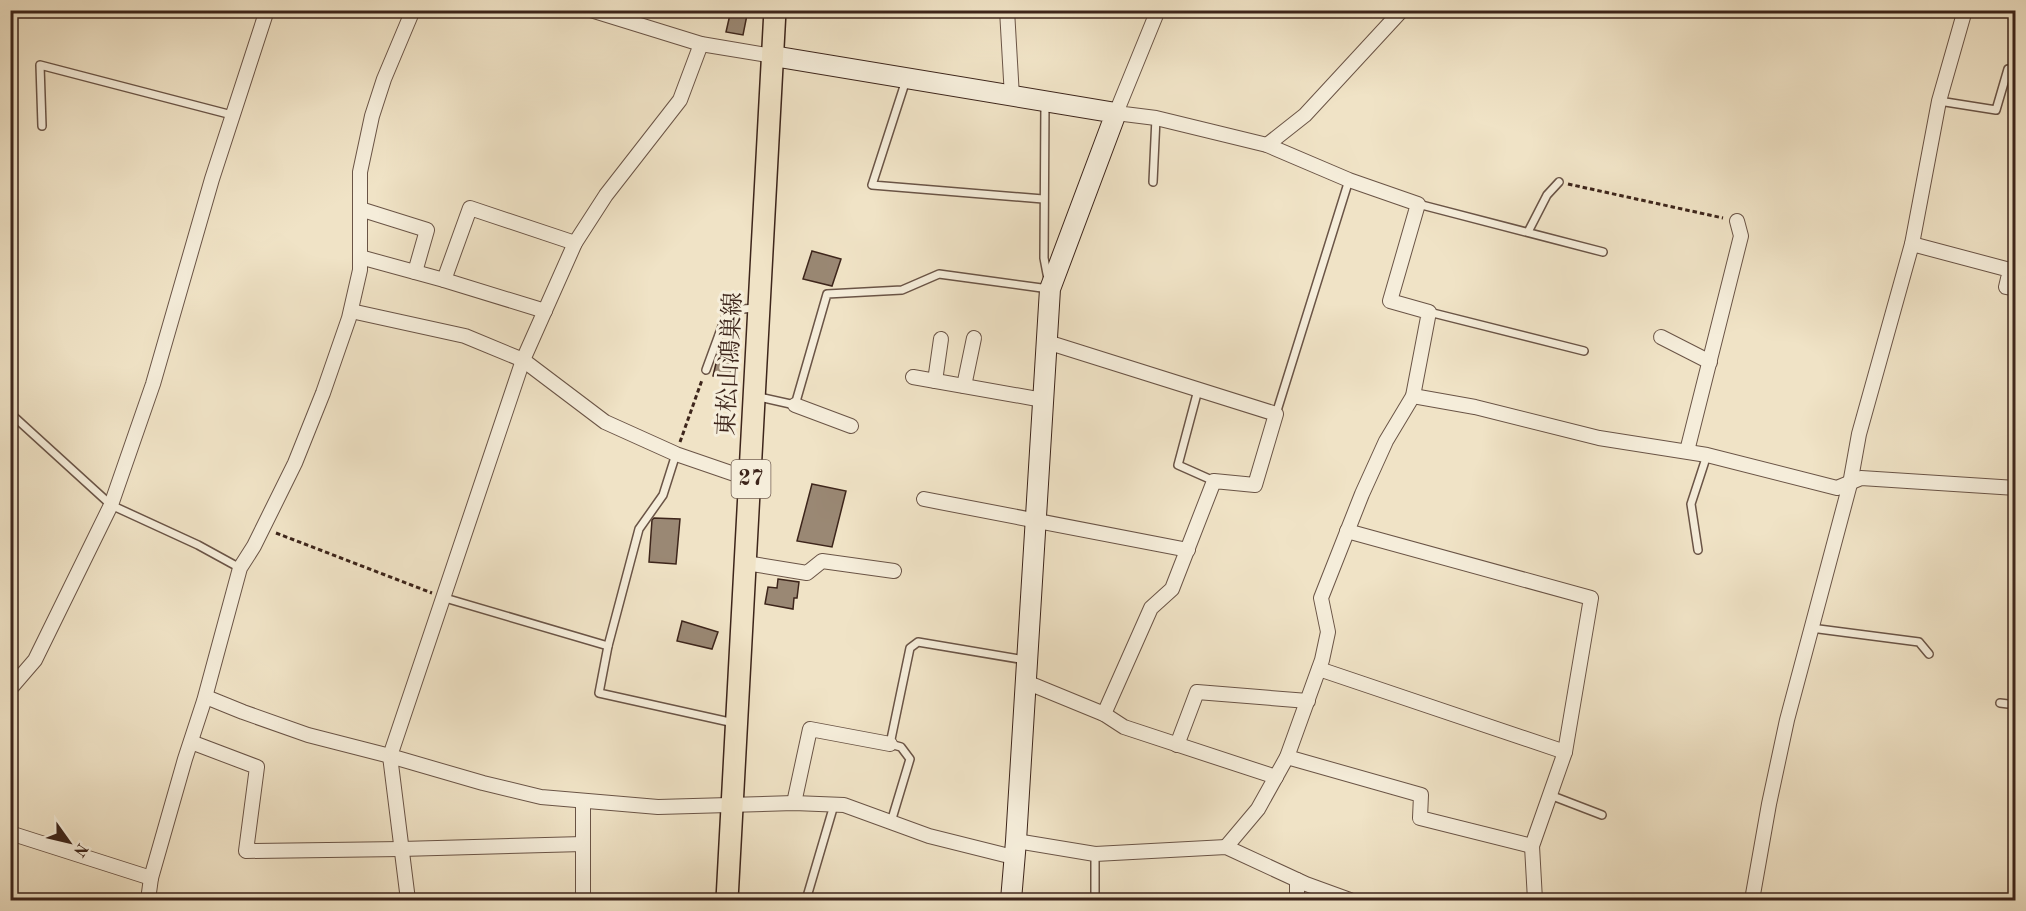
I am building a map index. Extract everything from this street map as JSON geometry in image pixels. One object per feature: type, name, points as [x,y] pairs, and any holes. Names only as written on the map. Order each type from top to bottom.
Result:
[{"type":"main road","name":"東松山鴻巣線","points":[[728,900],[775,10]]},
{"type":"street","points":[[10,689],[35,660],[111,505],[153,384],[212,179],[267,10]]},
{"type":"street","points":[[148,900],[151,878],[206,696],[240,568],[263,528],[295,463],[323,393],[351,311],[360,270],[360,172],[372,116],[384,79],[413,10]]},
{"type":"street","points":[[591,10],[636,17],[701,44],[1012,97],[1156,118],[1266,145],[1348,180],[1418,204],[1390,301],[1429,312],[1413,396],[1386,441],[1321,598],[1328,632],[1319,669],[1287,757],[1258,809],[1226,847]]},
{"type":"street","points":[[1007,10],[1012,97]]},
{"type":"street","points":[[1011,900],[1050,289],[1116,113],[1158,10]]},
{"type":"street","points":[[1266,145],[1305,115],[1402,10]]},
{"type":"street","points":[[1752,900],[1785,730],[1850,484],[1859,435],[1912,244],[1940,101],[1965,10]]},
{"type":"street","points":[[408,900],[390,756],[445,598],[523,360],[575,243],[606,195],[680,100],[701,44]]},
{"type":"street","points":[[444,280],[470,208],[575,243]]},
{"type":"street","points":[[360,209],[427,230],[415,272]]},
{"type":"street","points":[[1687,451],[1741,236],[1737,221]]},
{"type":"street","points":[[1912,244],[2010,270],[2006,286],[2016,289]]},
{"type":"street","points":[[360,257],[545,311]]},
{"type":"street","points":[[351,311],[465,336],[523,360],[605,422],[676,454],[740,476],[751,477]]},
{"type":"street","points":[[964,386],[974,338]]},
{"type":"street","points":[[1662,338],[1710,362]]},
{"type":"street","points":[[935,381],[941,339]]},
{"type":"street","points":[[1047,342],[1276,414],[1255,485],[1214,482],[1172,589],[1151,608],[1104,714]]},
{"type":"street","points":[[913,377],[1043,400]]},
{"type":"street","points":[[1413,396],[1476,407],[1599,438],[1707,454],[1837,488],[1861,478],[2016,488]]},
{"type":"street","points":[[795,405],[851,426]]},
{"type":"street","points":[[924,499],[1188,550]]},
{"type":"street","points":[[1347,531],[1591,598],[1565,752],[1532,846],[1535,900]]},
{"type":"street","points":[[746,563],[807,573],[822,561],[894,572]]},
{"type":"street","points":[[1319,669],[1565,752]]},
{"type":"street","points":[[1026,682],[1104,714],[1124,728],[1276,777]]},
{"type":"street","points":[[1177,745],[1197,692],[1308,701]]},
{"type":"street","points":[[206,696],[308,735],[542,797],[658,807],[794,803],[844,806],[929,836],[1015,849],[1095,854],[1226,847],[1297,880],[1350,900]]},
{"type":"street","points":[[794,803],[810,729],[890,744]]},
{"type":"street","points":[[191,742],[256,767],[246,851],[582,843]]},
{"type":"street","points":[[1287,757],[1421,795],[1420,818],[1532,846]]},
{"type":"street","points":[[583,801],[583,900]]},
{"type":"street","points":[[10,833],[151,878]]},
{"type":"street","points":[[1297,880],[1297,900]]},
{"type":"lane","points":[[42,126],[40,65],[232,115]]},
{"type":"lane","points":[[1940,101],[1996,110],[2008,69],[2016,70]]},
{"type":"lane","points":[[906,79],[872,185],[1043,199]]},
{"type":"lane","points":[[755,396],[795,405],[827,294],[902,290],[939,274],[1050,289],[1044,258],[1045,102]]},
{"type":"lane","points":[[1153,182],[1156,118]]},
{"type":"lane","points":[[1276,414],[1348,180]]},
{"type":"lane","points":[[1528,232],[1547,195],[1559,182]]},
{"type":"lane","points":[[1418,204],[1603,252]]},
{"type":"lane","points":[[706,370],[728,310],[760,308]]},
{"type":"lane","points":[[1429,312],[1584,351]]},
{"type":"lane","points":[[1198,390],[1178,465],[1214,482]]},
{"type":"lane","points":[[10,413],[111,505],[198,545],[240,568]]},
{"type":"lane","points":[[676,454],[663,495],[639,529],[608,646],[599,693],[722,722],[736,723]]},
{"type":"lane","points":[[1698,550],[1690,504],[1707,454]]},
{"type":"lane","points":[[445,598],[608,646]]},
{"type":"lane","points":[[1811,628],[1919,642],[1929,654]]},
{"type":"lane","points":[[891,822],[910,759],[901,747],[890,744],[910,648],[918,642],[1027,660]]},
{"type":"lane","points":[[2000,703],[2016,705]]},
{"type":"lane","points":[[1550,795],[1602,815]]},
{"type":"lane","points":[[806,900],[834,806]]},
{"type":"lane","points":[[1095,854],[1095,900]]},
{"type":"lane","points":[[1936,900],[1979,900]]},
{"type":"path","points":[[1559,182],[1737,221]]},
{"type":"path","points":[[676,454],[706,370]]},
{"type":"path","points":[[263,528],[445,598]]},
{"type":"building","points":[[731,10],[748,10],[743,35],[726,32]]},
{"type":"building","points":[[812,251],[841,259],[832,286],[803,279]]},
{"type":"building","points":[[718,355],[734,360],[728,379],[713,376]]},
{"type":"building","points":[[812,484],[846,491],[832,547],[797,541]]},
{"type":"building","points":[[654,518],[680,519],[676,564],[649,562]]},
{"type":"building","points":[[778,579],[799,582],[793,609],[765,604],[768,587],[777,588]]},
{"type":"building","points":[[682,621],[718,632],[712,649],[677,641]]}]
